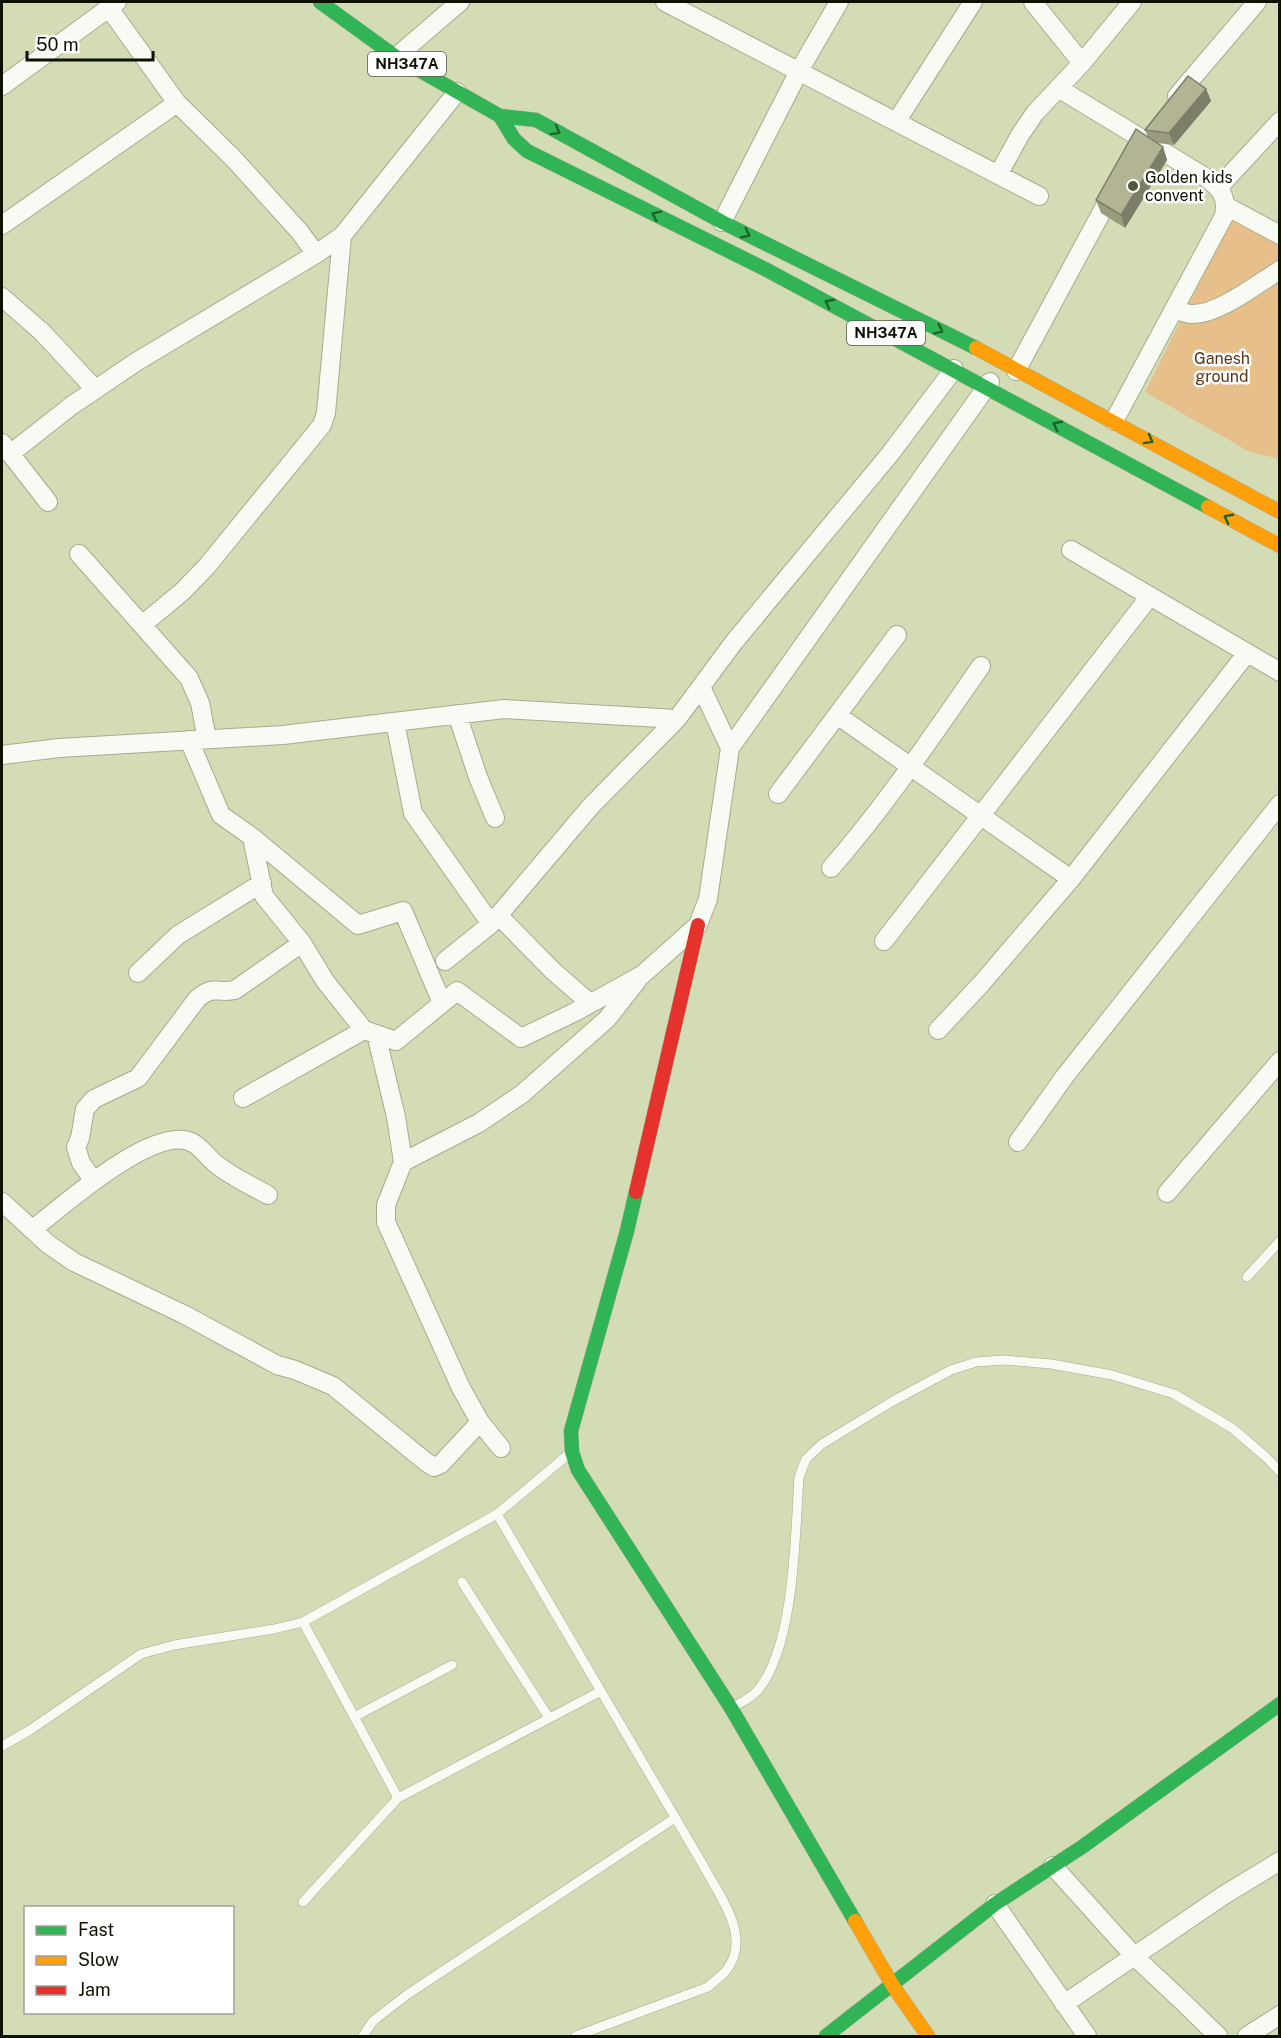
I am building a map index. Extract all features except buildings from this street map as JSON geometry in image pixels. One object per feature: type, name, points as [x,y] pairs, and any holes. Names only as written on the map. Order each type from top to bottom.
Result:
[{"type":"main road","name":"NH347A","points":[[320,2],[396,57],[500,116],[536,120],[722,222],[972,346],[1280,512]]},
{"type":"main road","name":"NH347A","points":[[500,116],[514,139],[527,151],[765,269],[1280,546]]},
{"type":"main road","points":[[698,925],[627,1231],[571,1431],[572,1452],[578,1470],[731,1708],[893,1986],[928,2037]]},
{"type":"main road","points":[[826,2037],[995,1905],[1280,1704]]},
{"type":"street","points":[[396,57],[460,2]]},
{"type":"street","points":[[665,2],[1039,196]]},
{"type":"street","points":[[722,222],[799,71],[839,2]]},
{"type":"street","points":[[896,122],[973,2]]},
{"type":"street","points":[[1033,2],[1082,63]]},
{"type":"street","points":[[998,175],[1035,112],[1082,63],[1132,2]]},
{"type":"street","points":[[1165,110],[1257,2]]},
{"type":"street","points":[[2,86],[113,5],[177,104],[233,158],[299,231],[316,254]]},
{"type":"street","points":[[1058,88],[1219,187],[1224,195],[1226,206],[1224,216],[1114,421]]},
{"type":"street","points":[[48,502],[6,448],[136,362],[342,236],[457,92]]},
{"type":"street","points":[[4,217],[177,104]]},
{"type":"street","points":[[1219,187],[1280,122]]},
{"type":"street","points":[[403,1162],[479,1123],[522,1094],[607,1019],[642,975],[698,925],[708,899],[730,748],[987,387],[1010,367],[1118,182]]},
{"type":"street","points":[[1226,206],[1280,236]]},
{"type":"street","points":[[142,625],[183,591],[207,566],[322,425],[326,413],[342,236]]},
{"type":"street","points":[[1174,309],[1191,315],[1207,312],[1280,270]]},
{"type":"street","points":[[2,297],[42,332],[95,389]]},
{"type":"street","points":[[445,961],[495,920],[591,806],[677,719],[734,642],[890,454],[954,369]]},
{"type":"street","points":[[1071,550],[1280,672]]},
{"type":"street","points":[[80,554],[189,678],[200,703],[198,740],[221,815],[252,837],[358,925],[403,911],[442,1003]]},
{"type":"street","points":[[884,941],[1150,596]]},
{"type":"street","points":[[778,794],[897,634]]},
{"type":"street","points":[[938,1030],[1071,879],[1247,653]]},
{"type":"street","points":[[831,868],[853,843],[910,767],[981,666]]},
{"type":"street","points":[[701,687],[730,748]]},
{"type":"street","points":[[2,755],[59,748],[283,735],[504,709],[677,719]]},
{"type":"street","points":[[457,714],[478,777],[495,818]]},
{"type":"street","points":[[837,715],[1071,879]]},
{"type":"street","points":[[395,722],[413,813],[495,920],[590,1004]]},
{"type":"street","points":[[1018,1142],[1065,1076],[1280,804]]},
{"type":"street","points":[[252,837],[264,896],[302,943],[325,981],[370,1032],[396,1117],[403,1162],[386,1205],[386,1222],[442,1349],[480,1422],[501,1448]]},
{"type":"street","points":[[138,973],[178,935],[262,884]]},
{"type":"street","points":[[94,1181],[81,1163],[75,1147],[80,1138],[85,1109],[94,1099],[138,1078],[204,992],[211,989],[226,992],[235,990],[302,943]]},
{"type":"street","points":[[243,1098],[370,1032],[396,1041],[457,991],[521,1038],[642,975]]},
{"type":"street","points":[[1167,1192],[1280,1061]]},
{"type":"street","points":[[32,1230],[117,1163],[141,1151],[179,1138],[194,1143],[207,1158],[227,1173],[268,1195]]},
{"type":"street","points":[[2,1202],[48,1244],[74,1262],[185,1315],[277,1365],[333,1386],[434,1467],[441,1464],[480,1422]]},
{"type":"street","points":[[1064,2004],[1224,1895],[1280,1861]]},
{"type":"street","points":[[1053,1866],[1135,1957],[1218,2037]]},
{"type":"street","points":[[995,1905],[1087,2037]]},
{"type":"street","points":[[1247,2037],[1280,2014]]},
{"type":"lane","points":[[1247,1277],[1280,1241]]},
{"type":"lane","points":[[731,1708],[750,1698],[758,1690],[777,1654],[789,1602],[799,1476],[806,1459],[840,1432],[951,1370],[976,1362],[1004,1360],[1052,1364],[1112,1375],[1174,1394],[1232,1428],[1280,1472]]},
{"type":"lane","points":[[2,1746],[30,1730],[141,1654],[174,1645],[274,1629],[303,1622],[497,1514],[572,1452]]},
{"type":"lane","points":[[497,1514],[734,1923],[737,1946],[734,1959],[725,1972],[708,1987],[576,2037]]},
{"type":"lane","points":[[462,1582],[549,1718]]},
{"type":"lane","points":[[303,1622],[398,1798]]},
{"type":"lane","points":[[354,1717],[452,1665]]},
{"type":"lane","points":[[303,1902],[398,1798],[601,1691]]},
{"type":"lane","points":[[363,2037],[373,2021],[408,1994],[675,1818]]},
{"type":"green space","name":"Ganesh ground","points":[[1232,218],[1279,239],[1279,459],[1250,452],[1145,392]]},
{"type":"traffic: fast","points":[[320,2],[396,57],[500,116],[536,120],[722,222],[976,348]]},
{"type":"traffic: fast","points":[[500,116],[514,139],[527,151],[765,269],[1208,507]]},
{"type":"traffic: fast","points":[[636,1192],[571,1431],[572,1452],[578,1470],[731,1708],[855,1921]]},
{"type":"traffic: fast","points":[[826,2036],[995,1904],[1082,1847],[1280,1704]]},
{"type":"traffic: slow","points":[[976,348],[1280,512]]},
{"type":"traffic: slow","points":[[1208,507],[1280,546]]},
{"type":"traffic: slow","points":[[855,1921],[893,1986],[928,2036]]},
{"type":"traffic: jam","points":[[636,1192],[698,925]]},
{"type":"place","name":"Golden kids convent","points":[[1133,186]]}]
